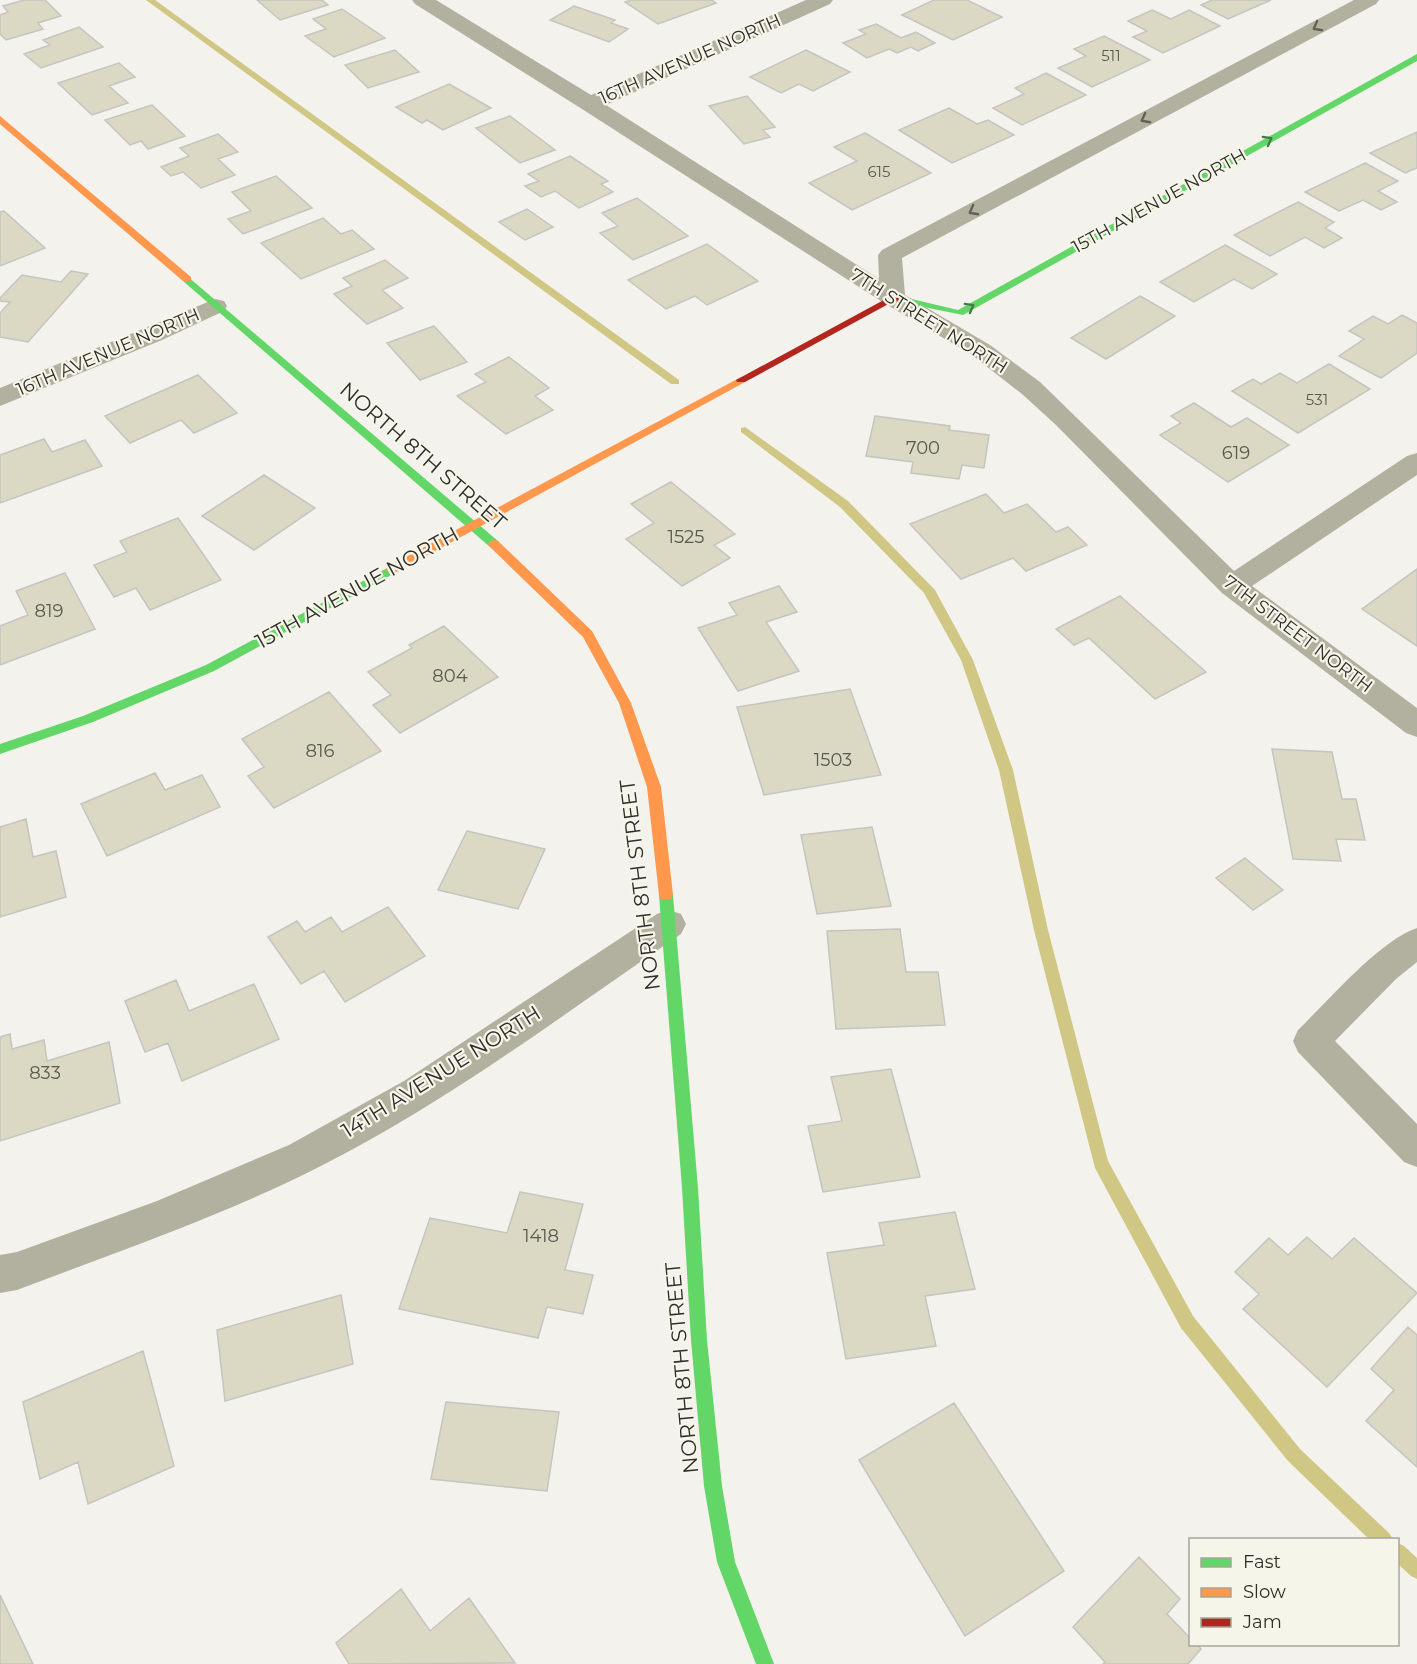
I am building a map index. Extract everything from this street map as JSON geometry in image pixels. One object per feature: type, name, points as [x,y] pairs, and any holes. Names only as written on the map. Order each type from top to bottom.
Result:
[{"type":"street","name":"7TH STREET NORTH","points":[[422,0],[590,104],[893,298],[981,350],[1031,388],[1065,419],[1232,586],[1417,725]]},
{"type":"street","name":"16TH AVENUE NORTH","points":[[590,104],[823,0]]},
{"type":"street","points":[[893,298],[890,255],[1369,0]]},
{"type":"street","name":"15TH AVENUE NORTH","points":[[0,749],[88,719],[210,668],[893,298],[959,313],[1417,57]]},
{"type":"street","name":"NORTH 8TH STREET","points":[[0,119],[473,524],[588,634],[625,703],[654,787],[669,924],[690,1188],[699,1340],[713,1486],[726,1562],[762,1663]]},
{"type":"street","name":"16TH AVENUE NORTH","points":[[0,398],[153,335],[216,306]]},
{"type":"street","points":[[1232,586],[1417,462]]},
{"type":"street","name":"14TH AVENUE NORTH","points":[[0,1274],[17,1270],[166,1216],[302,1157],[417,1093],[669,924]]},
{"type":"street","points":[[1417,942],[1384,969],[1311,1041],[1417,1150]]},
{"type":"building","points":[[24,0],[45,0],[61,16],[38,23],[43,29],[6,40],[0,34],[0,15],[8,12],[3,6]]},
{"type":"building","points":[[257,0],[322,0],[328,5],[280,20]]},
{"type":"building","points":[[631,0],[712,0],[716,3],[658,24],[625,2]]},
{"type":"building","points":[[934,0],[967,0],[1002,17],[953,40],[902,15]]},
{"type":"building","points":[[1212,0],[1271,0],[1228,19],[1201,5]]},
{"type":"building","points":[[574,6],[615,20],[611,23],[628,29],[609,42],[550,20]]},
{"type":"building","points":[[342,9],[385,38],[334,57],[305,36],[326,29],[313,19]]},
{"type":"building","points":[[1152,10],[1171,19],[1189,10],[1220,26],[1163,53],[1133,37],[1147,31],[1128,21]]},
{"type":"building","points":[[876,24],[901,38],[916,32],[935,43],[918,51],[911,47],[897,53],[889,49],[867,58],[843,43],[866,34],[859,30]]},
{"type":"building","points":[[79,27],[103,47],[41,68],[24,54],[50,45],[43,40]]},
{"type":"building","points":[[1104,36],[1150,60],[1092,87],[1058,68],[1086,56],[1074,49]]},
{"type":"building","points":[[395,50],[419,72],[368,88],[345,65]]},
{"type":"building","points":[[806,50],[850,72],[813,91],[799,84],[781,93],[750,77]]},
{"type":"building","points":[[119,63],[135,77],[109,86],[128,103],[92,115],[58,83]]},
{"type":"building","points":[[1046,73],[1086,95],[1022,125],[993,108],[1024,94],[1015,88]]},
{"type":"building","points":[[449,84],[491,108],[443,130],[427,120],[422,123],[396,107]]},
{"type":"building","points":[[747,96],[775,127],[763,130],[770,137],[744,144],[709,106]]},
{"type":"building","points":[[152,105],[185,136],[148,149],[141,141],[130,145],[105,120]]},
{"type":"building","points":[[949,108],[977,124],[988,120],[1014,135],[952,163],[899,130]]},
{"type":"building","points":[[510,116],[555,150],[520,163],[476,128]]},
{"type":"building","points":[[1417,132],[1417,168],[1405,173],[1370,153]]},
{"type":"building","points":[[865,133],[931,173],[852,210],[809,183],[857,161],[834,147]]},
{"type":"building","points":[[218,134],[238,152],[218,159],[235,175],[201,188],[183,172],[171,176],[161,167],[189,156],[180,148]]},
{"type":"building","points":[[570,156],[608,181],[601,184],[613,192],[579,208],[555,191],[541,197],[525,186],[539,181],[528,174]]},
{"type":"building","points":[[1365,163],[1398,181],[1378,191],[1397,202],[1381,210],[1363,200],[1339,211],[1305,192]]},
{"type":"building","points":[[276,176],[312,208],[243,234],[228,219],[251,211],[232,192]]},
{"type":"building","points":[[637,198],[688,236],[633,260],[600,233],[618,226],[602,213]]},
{"type":"building","points":[[1298,202],[1334,222],[1325,228],[1342,238],[1324,248],[1305,237],[1270,256],[1234,235]]},
{"type":"building","points":[[527,209],[553,227],[525,240],[499,222]]},
{"type":"building","points":[[4,211],[45,248],[0,266],[0,212]]},
{"type":"building","points":[[323,218],[341,234],[352,230],[374,249],[301,279],[261,243]]},
{"type":"building","points":[[707,244],[758,281],[707,305],[695,296],[666,309],[628,280]]},
{"type":"building","points":[[1225,245],[1277,274],[1252,289],[1234,279],[1194,302],[1160,282]]},
{"type":"building","points":[[385,260],[408,278],[382,290],[403,308],[367,324],[334,294],[352,286],[343,278]]},
{"type":"building","points":[[71,271],[88,274],[28,342],[0,337],[0,313],[10,302],[0,301],[0,298],[22,275],[61,282]]},
{"type":"building","points":[[1140,296],[1175,316],[1106,359],[1071,338]]},
{"type":"building","points":[[1402,315],[1417,323],[1417,353],[1381,378],[1339,356],[1364,339],[1349,331],[1373,316],[1388,324]]},
{"type":"building","points":[[434,326],[467,362],[420,380],[387,343]]},
{"type":"building","points":[[509,357],[549,388],[535,396],[553,410],[506,434],[457,396],[486,382],[475,374]]},
{"type":"building","points":[[1329,364],[1370,389],[1298,433],[1232,391],[1253,379],[1261,384],[1280,373],[1297,383]]},
{"type":"building","points":[[198,375],[237,413],[194,433],[181,420],[130,443],[105,416]]},
{"type":"building","points":[[1194,403],[1231,427],[1247,418],[1289,445],[1228,482],[1160,435],[1181,423],[1171,416]]},
{"type":"building","points":[[875,416],[950,426],[949,430],[989,435],[984,468],[962,465],[959,479],[911,473],[913,462],[866,456]]},
{"type":"building","points":[[44,439],[52,452],[85,440],[102,466],[0,503],[0,455]]},
{"type":"building","points":[[264,475],[315,508],[254,550],[202,516]]},
{"type":"building","points":[[671,482],[735,534],[714,545],[730,558],[682,586],[626,539],[654,523],[631,504]]},
{"type":"building","points":[[986,494],[1004,513],[1027,504],[1056,532],[1068,527],[1087,545],[1026,571],[1013,558],[961,579],[910,524]]},
{"type":"building","points":[[178,518],[221,580],[150,610],[136,588],[114,597],[94,565],[127,552],[120,541]]},
{"type":"building","points":[[1417,569],[1417,646],[1362,609]]},
{"type":"building","points":[[65,573],[95,629],[0,665],[0,626],[28,615],[16,591]]},
{"type":"building","points":[[779,586],[797,612],[766,622],[799,671],[738,691],[698,628],[737,615],[729,603]]},
{"type":"building","points":[[1120,596],[1206,672],[1155,699],[1089,638],[1074,645],[1056,629]]},
{"type":"building","points":[[444,626],[498,677],[400,733],[373,705],[391,695],[368,672],[412,648],[409,645]]},
{"type":"building","points":[[850,689],[881,775],[764,795],[737,707]]},
{"type":"building","points":[[329,692],[381,751],[274,808],[248,776],[264,767],[242,739]]},
{"type":"building","points":[[1272,749],[1332,752],[1342,799],[1356,799],[1365,840],[1336,839],[1341,861],[1293,859]]},
{"type":"building","points":[[155,773],[165,790],[202,775],[220,807],[107,856],[81,804]]},
{"type":"building","points":[[26,819],[33,857],[56,851],[66,897],[0,917],[0,827]]},
{"type":"building","points":[[872,827],[891,906],[817,914],[801,835]]},
{"type":"building","points":[[467,831],[545,849],[518,909],[438,890]]},
{"type":"building","points":[[1245,858],[1283,890],[1253,910],[1216,878]]},
{"type":"building","points":[[388,907],[425,956],[345,1002],[324,971],[301,984],[268,937],[297,921],[305,932],[331,917],[342,932]]},
{"type":"building","points":[[900,929],[906,972],[938,972],[945,1025],[836,1029],[827,931]]},
{"type":"building","points":[[176,980],[189,1011],[254,984],[279,1039],[182,1081],[168,1043],[145,1052],[125,1001]]},
{"type":"building","points":[[10,1034],[12,1049],[44,1040],[47,1061],[109,1042],[120,1103],[0,1141],[0,1037]]},
{"type":"building","points":[[891,1069],[920,1177],[823,1192],[808,1126],[842,1121],[831,1077]]},
{"type":"building","points":[[520,1192],[583,1204],[565,1270],[593,1275],[583,1314],[547,1307],[538,1338],[399,1309],[430,1218],[507,1233]]},
{"type":"building","points":[[955,1212],[975,1289],[925,1296],[936,1346],[846,1359],[827,1253],[884,1245],[879,1223]]},
{"type":"building","points":[[1307,1237],[1332,1259],[1354,1238],[1417,1293],[1327,1387],[1243,1309],[1259,1294],[1235,1272],[1269,1238],[1288,1255]]},
{"type":"building","points":[[341,1295],[353,1364],[225,1401],[217,1330]]},
{"type":"building","points":[[1408,1327],[1417,1335],[1417,1467],[1366,1421],[1394,1390],[1371,1369]]},
{"type":"building","points":[[143,1351],[174,1466],[88,1504],[78,1462],[40,1479],[23,1402]]},
{"type":"building","points":[[446,1402],[559,1412],[547,1491],[431,1479]]},
{"type":"building","points":[[954,1403],[1064,1571],[965,1636],[859,1460]]},
{"type":"building","points":[[1139,1557],[1180,1599],[1167,1614],[1189,1637],[1189,1646],[1199,1646],[1201,1649],[1188,1664],[1103,1664],[1105,1662],[1073,1627]]},
{"type":"building","points":[[401,1589],[430,1631],[469,1598],[515,1663],[349,1664],[336,1643]]},
{"type":"building","points":[[0,1595],[33,1664],[0,1664]]},
{"type":"waterway","points":[[150,0],[675,382]]},
{"type":"waterway","points":[[745,430],[844,504],[929,590],[967,660],[1006,770],[1041,930],[1101,1163],[1187,1322],[1294,1455],[1382,1538]]},
{"type":"waterway","points":[[1399,1553],[1417,1570]]},
{"type":"traffic: fast","points":[[899,299],[959,313],[1417,57]]},
{"type":"traffic: fast","points":[[187,279],[494,544]]},
{"type":"traffic: fast","points":[[0,749],[88,719],[210,668],[391,570]]},
{"type":"traffic: fast","points":[[666,895],[690,1188],[699,1340],[713,1486],[726,1562],[765,1664]]},
{"type":"traffic: slow","points":[[0,119],[187,279]]},
{"type":"traffic: slow","points":[[391,570],[741,380]]},
{"type":"traffic: slow","points":[[494,544],[588,634],[625,703],[654,787],[666,895]]},
{"type":"traffic: jam","points":[[741,380],[893,298],[899,299]]}]
